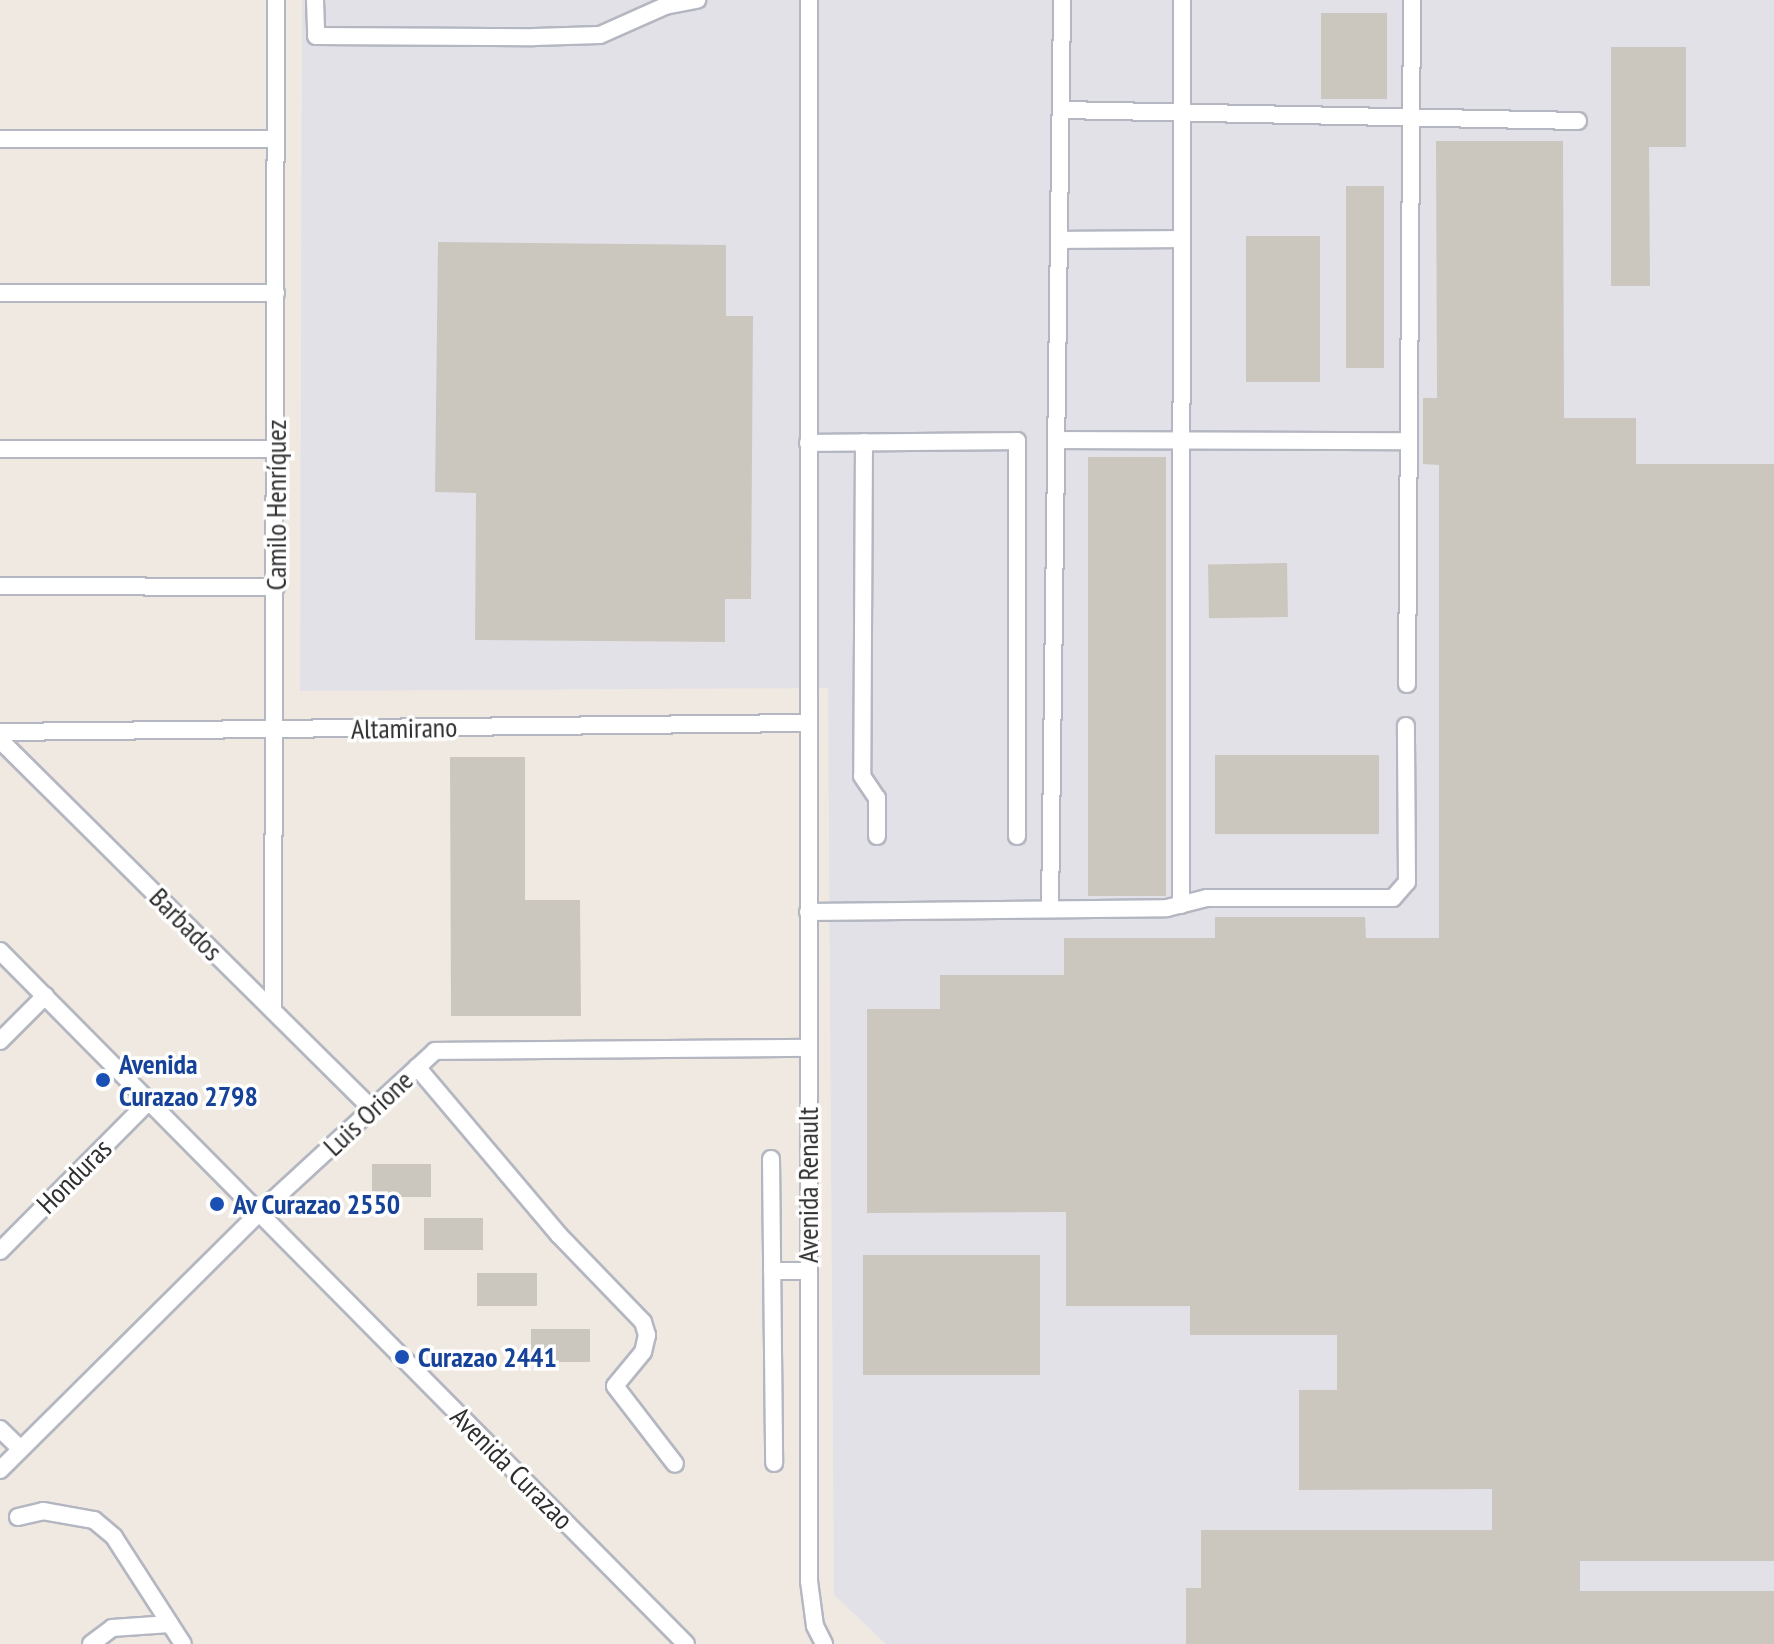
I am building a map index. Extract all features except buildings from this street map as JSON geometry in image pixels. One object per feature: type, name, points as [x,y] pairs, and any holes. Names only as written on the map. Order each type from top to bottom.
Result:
[{"type":"street","name":"Camilo Henríquez","points":[[273,1010],[276,0]]},
{"type":"street","points":[[315,0],[316,36],[534,37],[600,35],[665,6],[697,0]]},
{"type":"street","name":"Avenida Renault","points":[[809,0],[809,1581],[815,1626],[824,1644]]},
{"type":"street","points":[[1050,909],[1062,0]]},
{"type":"street","points":[[1181,905],[1179,111],[1182,0]]},
{"type":"street","points":[[1407,684],[1405,441],[1412,0]]},
{"type":"street","points":[[1062,110],[1411,116],[1439,121],[1578,121]]},
{"type":"street","points":[[0,139],[276,139]]},
{"type":"street","points":[[1059,240],[1179,239]]},
{"type":"street","points":[[0,293],[276,293]]},
{"type":"street","points":[[1057,440],[1405,441]]},
{"type":"street","points":[[808,443],[1017,441],[1017,836]]},
{"type":"street","points":[[864,442],[862,776],[877,798],[877,836]]},
{"type":"street","points":[[0,449],[276,449]]},
{"type":"street","points":[[0,586],[276,587]]},
{"type":"street","name":"Altamirano","points":[[0,732],[808,723]]},
{"type":"street","points":[[808,912],[1181,905],[1207,898],[1393,898],[1402,892],[1407,882],[1406,726]]},
{"type":"street","name":"Barbados","points":[[0,740],[372,1109]]},
{"type":"street","name":"Avenida Curazao","points":[[0,951],[686,1644]]},
{"type":"street","points":[[0,1041],[45,996]]},
{"type":"street","name":"Luis Orione","points":[[0,1470],[259,1213],[417,1067],[445,1048],[808,1048]]},
{"type":"street","points":[[417,1067],[559,1235],[643,1322],[647,1335],[643,1352],[615,1386],[675,1464]]},
{"type":"street","name":"Honduras","points":[[0,1251],[149,1101]]},
{"type":"street","points":[[771,1159],[774,1463]]},
{"type":"street","points":[[772,1271],[808,1271]]},
{"type":"street","points":[[0,1429],[21,1449]]},
{"type":"street","points":[[18,1517],[43,1511],[94,1520],[114,1537],[183,1644]]},
{"type":"street","points":[[91,1644],[112,1628],[170,1624]]},
{"type":"shaded area","points":[[302,0],[1774,0],[1774,1644],[886,1644],[834,1595],[828,688],[300,691]]},
{"type":"place","name":"Avenida Curazao 2798","points":[[103,1080]]},
{"type":"place","name":"Av Curazao 2550","points":[[217,1204]]},
{"type":"place","name":"Curazao 2441","points":[[402,1357]]}]
